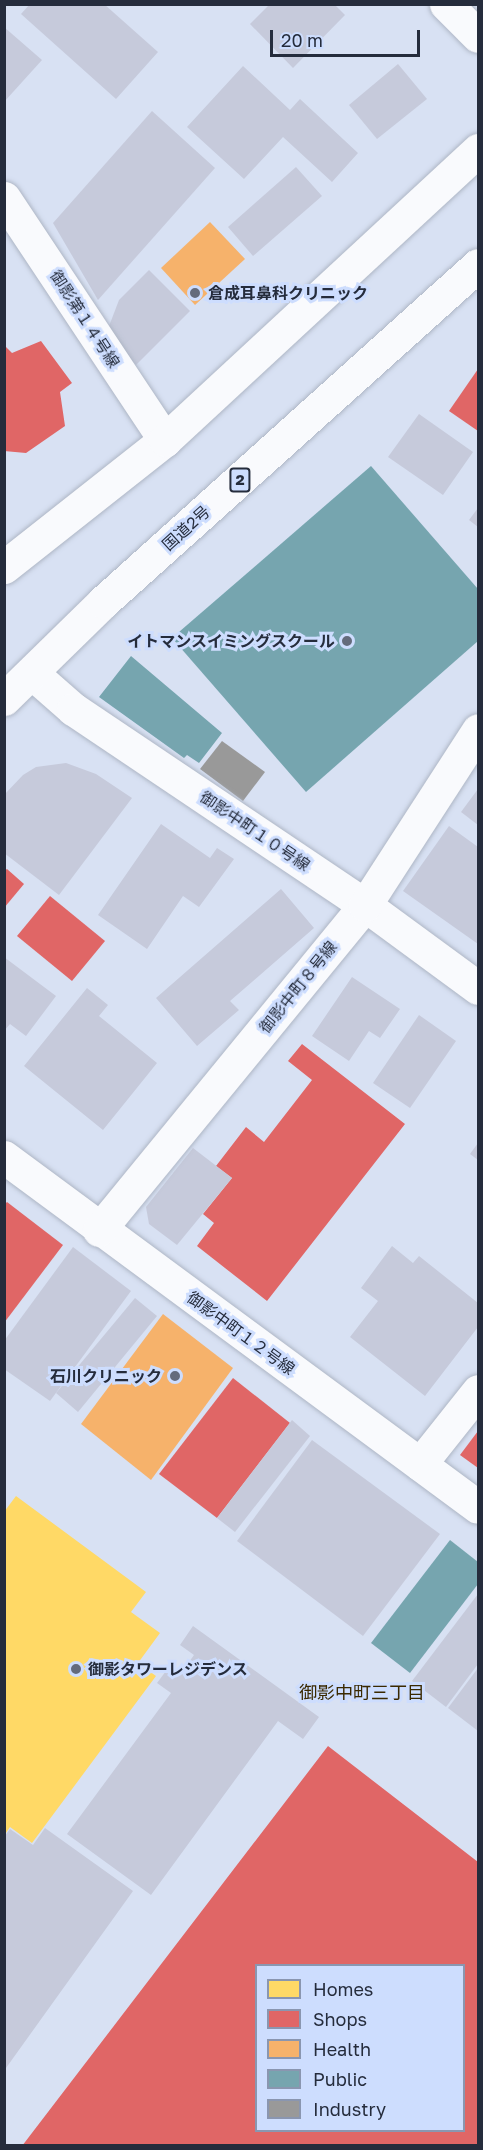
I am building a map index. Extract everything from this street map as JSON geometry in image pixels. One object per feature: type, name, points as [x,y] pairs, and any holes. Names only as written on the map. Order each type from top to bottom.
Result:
[{"type":"main road","points":[[446,4],[478,36]]},
{"type":"main road","points":[[4,567],[165,440],[478,150]]},
{"type":"main road","name":"御影第１４号線","points":[[4,198],[165,440]]},
{"type":"main road","name":"国道2号","points":[[4,699],[103,602],[478,265]]},
{"type":"main road","name":"御影中町１０号線","points":[[32,673],[73,710],[365,905],[478,988]]},
{"type":"main road","name":"御影中町８号線","points":[[99,1230],[365,905],[478,730]]},
{"type":"main road","name":"御影中町１２号線","points":[[4,1157],[99,1230],[478,1507]]},
{"type":"main road","points":[[420,1464],[478,1391]]},
{"type":"building: Homes","name":"御影タワーレジデンス","points":[[16,1496],[146,1592],[131,1612],[160,1633],[138,1663],[156,1676],[32,1843],[10,1827],[4,1836],[4,1512]]},
{"type":"building: Shops","points":[[41,341],[72,383],[60,392],[65,426],[26,453],[4,451],[4,345],[12,353]]},
{"type":"building: Shops","points":[[478,369],[478,431],[449,411]]},
{"type":"building: Shops","points":[[7,869],[24,884],[4,908],[4,871]]},
{"type":"building: Shops","points":[[50,896],[105,941],[72,981],[17,936]]},
{"type":"building: Shops","points":[[302,1044],[405,1124],[267,1301],[197,1246],[214,1223],[203,1214],[232,1178],[216,1166],[246,1127],[264,1142],[312,1080],[288,1061]]},
{"type":"building: Shops","points":[[7,1202],[63,1245],[4,1323],[4,1205]]},
{"type":"building: Shops","points":[[233,1378],[290,1423],[217,1518],[159,1474]]},
{"type":"building: Shops","points":[[478,1431],[478,1468],[460,1455]]},
{"type":"building: Shops","points":[[328,1746],[478,1862],[478,2146],[22,2146]]},
{"type":"building: Health","points":[[210,222],[245,259],[195,305],[161,268]]},
{"type":"building: Health","points":[[163,1314],[233,1368],[151,1480],[81,1424]]},
{"type":"building: Public","points":[[371,466],[478,589],[478,641],[306,792],[172,638]]},
{"type":"building: Public","points":[[131,656],[222,733],[199,763],[187,755],[184,758],[99,697]]},
{"type":"building: Public","points":[[450,1540],[478,1562],[478,1584],[410,1673],[371,1643]]},
{"type":"building: Industry","points":[[222,741],[265,772],[243,801],[200,769]]},
{"type":"building: Other","points":[[30,4],[104,4],[158,52],[116,99],[21,14]]},
{"type":"building: Other","points":[[270,4],[334,4],[345,15],[293,68],[250,24]]},
{"type":"building: Other","points":[[4,27],[42,60],[4,102]]},
{"type":"building: Other","points":[[398,64],[427,99],[377,139],[349,105]]},
{"type":"building: Other","points":[[243,66],[290,110],[300,99],[358,153],[332,182],[283,137],[244,179],[187,127]]},
{"type":"building: Other","points":[[152,111],[215,168],[98,300],[53,223]]},
{"type":"building: Other","points":[[296,167],[322,196],[253,256],[228,227]]},
{"type":"building: Other","points":[[149,270],[190,311],[136,365],[106,334],[119,300]]},
{"type":"building: Other","points":[[419,414],[473,452],[443,495],[388,457]]},
{"type":"building: Other","points":[[478,508],[478,527],[469,520]]},
{"type":"building: Other","points":[[66,763],[96,774],[132,798],[59,895],[4,853],[4,795],[23,775],[36,767]]},
{"type":"building: Other","points":[[478,789],[478,825],[461,812]]},
{"type":"building: Other","points":[[161,824],[210,858],[217,848],[234,859],[199,907],[183,896],[147,949],[98,915]]},
{"type":"building: Other","points":[[449,826],[478,847],[478,944],[403,891]]},
{"type":"building: Other","points":[[281,889],[314,928],[230,1001],[239,1010],[197,1046],[156,998]]},
{"type":"building: Other","points":[[4,957],[56,996],[26,1036],[10,1024],[4,1031]]},
{"type":"building: Other","points":[[352,977],[400,1009],[380,1038],[369,1031],[349,1061],[312,1036]]},
{"type":"building: Other","points":[[87,988],[108,1005],[99,1016],[157,1063],[103,1130],[24,1066]]},
{"type":"building: Other","points":[[419,1015],[456,1041],[410,1108],[373,1083]]},
{"type":"building: Other","points":[[478,1143],[478,1160],[470,1154]]},
{"type":"building: Other","points":[[193,1148],[232,1178],[177,1245],[149,1224],[146,1207]]},
{"type":"building: Other","points":[[392,1246],[413,1263],[419,1256],[478,1303],[478,1327],[425,1396],[350,1337],[378,1301],[361,1288]]},
{"type":"building: Other","points":[[73,1247],[131,1291],[50,1401],[4,1369],[4,1341]]},
{"type":"building: Other","points":[[135,1298],[157,1316],[78,1412],[56,1393]]},
{"type":"building: Other","points":[[292,1420],[310,1436],[235,1532],[217,1518]]},
{"type":"building: Other","points":[[312,1440],[440,1534],[363,1636],[237,1541]]},
{"type":"building: Other","points":[[478,1594],[478,1664],[446,1707],[412,1681]]},
{"type":"building: Other","points":[[193,1626],[319,1717],[303,1739],[278,1721],[151,1895],[67,1834],[171,1693],[157,1683],[169,1667],[180,1675],[194,1655],[180,1645]]},
{"type":"building: Other","points":[[478,1668],[478,1731],[448,1708]]},
{"type":"building: Other","points":[[45,1828],[133,1891],[6,2068],[4,1837],[10,1829],[33,1845]]},
{"type":"place","name":"倉成耳鼻科クリニック","points":[[195,293]]},
{"type":"place","name":"イトマンスイミングスクール","points":[[347,641]]},
{"type":"place","name":"石川クリニック","points":[[175,1376]]},
{"type":"place","name":"御影タワーレジデンス","points":[[76,1669]]},
{"type":"district","name":"御影中町三丁目","points":[[362,1692]]}]
